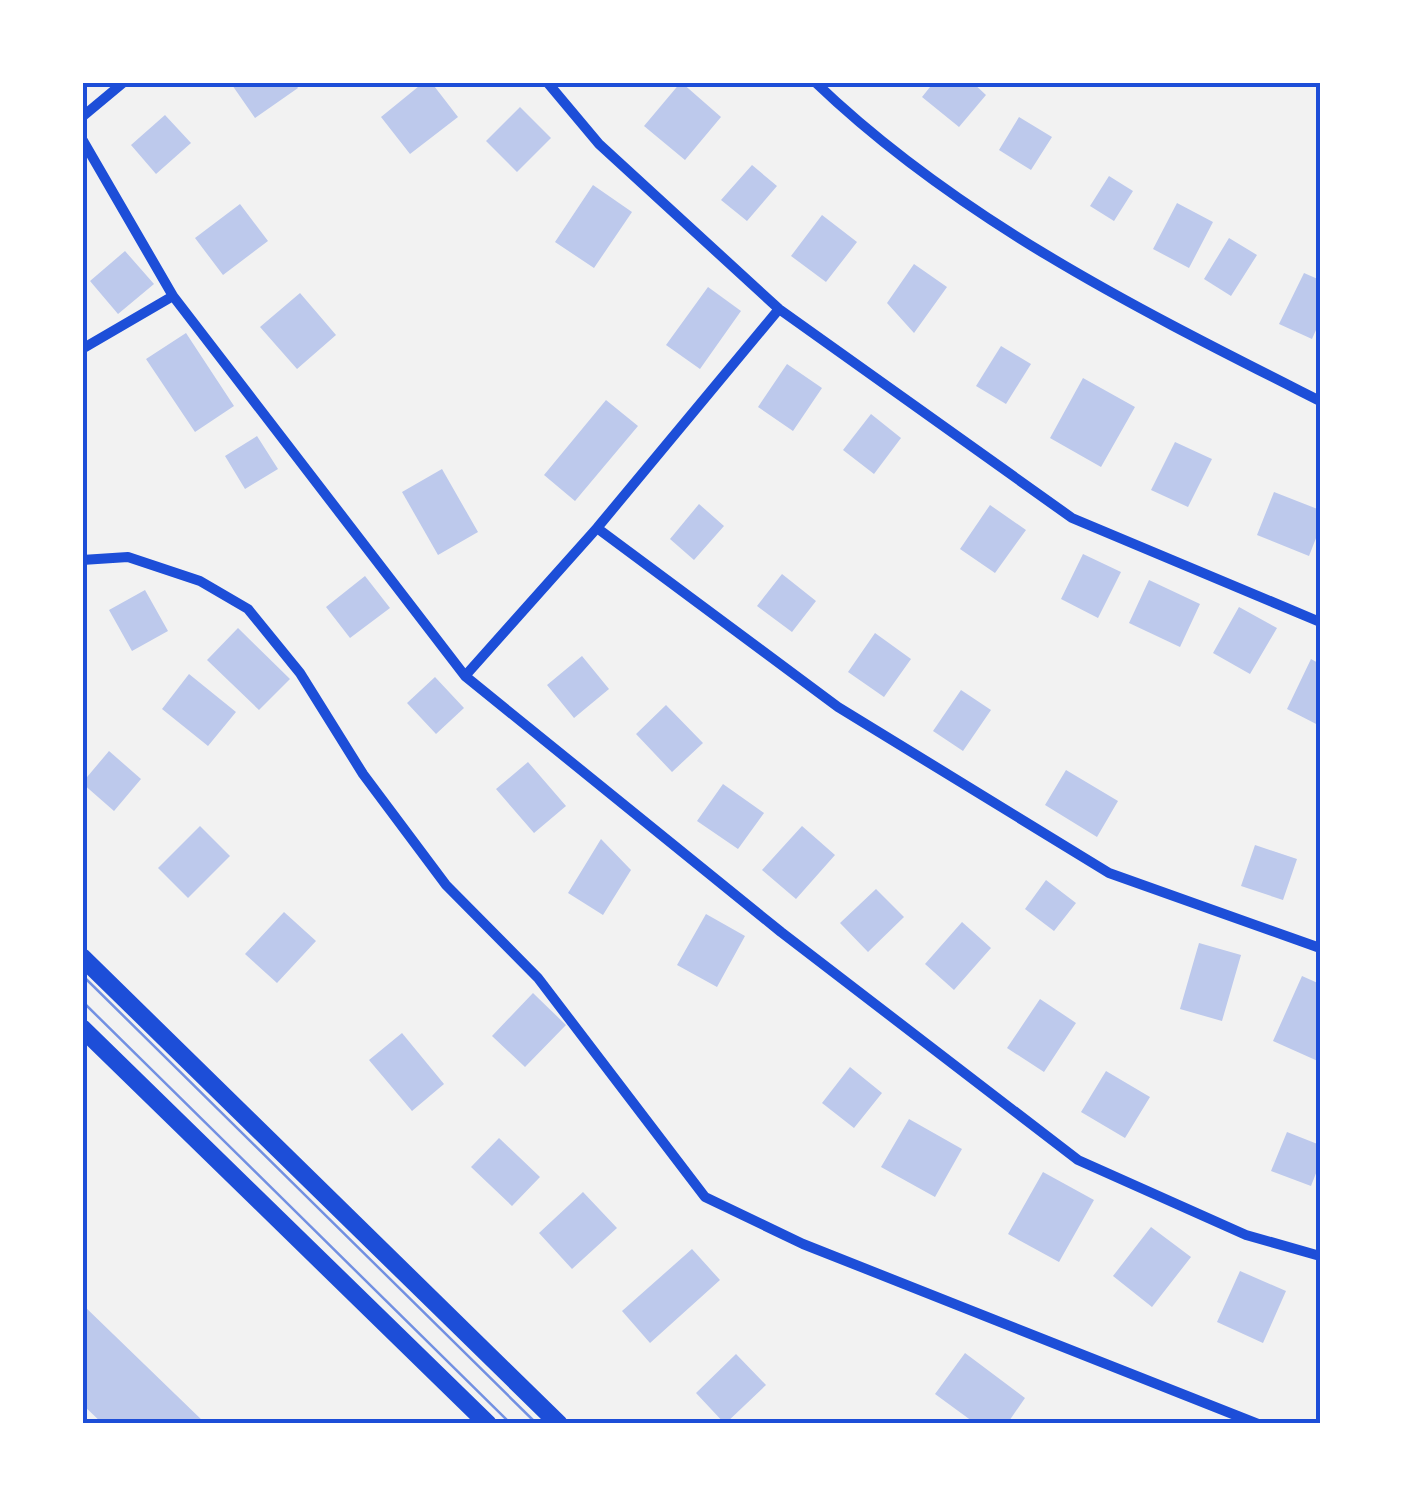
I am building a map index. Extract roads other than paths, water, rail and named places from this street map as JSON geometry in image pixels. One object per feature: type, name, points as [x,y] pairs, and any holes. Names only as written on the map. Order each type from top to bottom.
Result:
[{"type":"street","points":[[82,117],[124,82]]},
{"type":"street","points":[[547,82],[599,144],[778,309],[1072,518],[1320,622]]},
{"type":"street","points":[[816,82],[879,143],[1052,261],[1320,401]]},
{"type":"street","points":[[82,139],[173,296],[465,676],[765,920],[1078,1160],[1246,1235],[1320,1256]]},
{"type":"street","points":[[82,348],[173,296]]},
{"type":"street","points":[[465,676],[598,528],[778,309]]},
{"type":"street","points":[[598,528],[838,707],[1109,872],[1320,948]]},
{"type":"street","points":[[82,560],[128,556],[200,580],[248,609],[300,673],[364,774],[446,885],[538,978],[704,1197],[802,1244],[1258,1424]]},
{"type":"street","points":[[82,957],[559,1424]]},
{"type":"street","points":[[82,1028],[488,1424]]},
{"type":"tram line","points":[[82,975],[537,1424]]},
{"type":"tram line","points":[[82,1001],[511,1424]]}]
